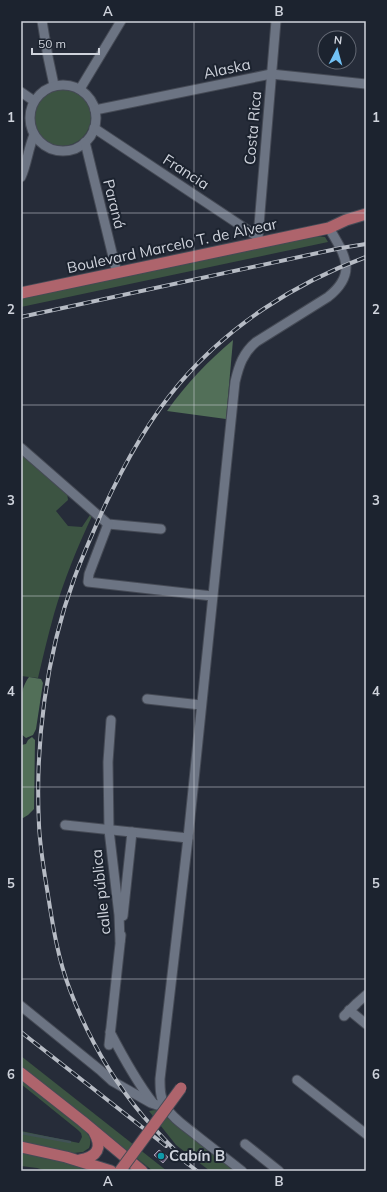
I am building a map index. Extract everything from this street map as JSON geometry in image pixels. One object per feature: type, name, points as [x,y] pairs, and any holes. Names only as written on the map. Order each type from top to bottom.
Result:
[{"type":"main road","name":"Boulevard Marcelo T. de Alvear","points":[[21,293],[117,273],[259,239],[329,228],[346,220],[366,214]]},
{"type":"main road","points":[[21,1073],[142,1171]]},
{"type":"main road","points":[[120,1171],[181,1088]]},
{"type":"main road","points":[[80,1160],[92,1156],[98,1148],[99,1144],[97,1138],[92,1130]]},
{"type":"main road","points":[[21,1147],[80,1160],[111,1171]]},
{"type":"street","points":[[42,21],[54,85]]},
{"type":"street","points":[[80,89],[121,21]]},
{"type":"street","name":"Costa Rica","points":[[259,239],[276,21]]},
{"type":"street","name":"Alaska","points":[[95,110],[271,74],[366,84]]},
{"type":"street","points":[[54,85],[68,85],[80,89],[90,98],[95,110],[96,116],[92,134],[80,146],[69,150],[52,149],[42,144],[33,132],[29,114],[34,101],[42,91],[54,85]]},
{"type":"street","points":[[21,92],[34,101]]},
{"type":"street","name":"Francia","points":[[94,128],[259,239]]},
{"type":"street","points":[[21,131],[33,132]]},
{"type":"street","points":[[21,177],[33,132]]},
{"type":"street","name":"Paraná","points":[[85,142],[117,273]]},
{"type":"street","points":[[160,1105],[161,1068],[188,838],[235,382],[239,367],[248,348],[328,297],[341,285],[346,274],[346,264],[341,248],[329,228]]},
{"type":"street","points":[[21,448],[108,524],[161,529]]},
{"type":"street","points":[[108,524],[89,574],[88,582],[212,596]]},
{"type":"street","points":[[147,699],[201,705]]},
{"type":"street","name":"calle pública","points":[[111,720],[108,762],[110,830],[119,915],[120,941]]},
{"type":"street","name":"calle pública","points":[[65,825],[188,838]]},
{"type":"street","name":"calle pública","points":[[120,941],[132,832]]},
{"type":"street","points":[[109,1045],[120,941]]},
{"type":"street","points":[[365,996],[346,1013],[366,1024]]},
{"type":"street","points":[[21,1006],[112,1081],[151,1103],[160,1105]]},
{"type":"street","points":[[110,1032],[140,1084],[153,1102],[160,1105],[242,1171]]},
{"type":"street","points":[[297,1080],[366,1134]]},
{"type":"street","points":[[244,1144],[279,1171]]},
{"type":"green space","points":[[62,88],[78,93],[86,101],[91,117],[86,133],[78,141],[62,146],[46,141],[38,133],[33,117],[38,101],[46,93]]},
{"type":"green space","points":[[316,236],[325,237],[328,242],[21,307],[21,298]]},
{"type":"green space","points":[[233,340],[226,419],[167,411],[198,373]]},
{"type":"green space","points":[[23,455],[67,493],[68,500],[56,511],[68,526],[82,527],[90,515],[92,516],[62,589],[38,678],[21,676],[21,457]]},
{"type":"green space","points":[[29,677],[41,679],[43,683],[36,729],[33,735],[26,738],[21,734],[20,704],[25,683]]},
{"type":"green space","points":[[32,737],[35,740],[34,809],[23,818],[21,817],[21,745],[26,744]]},
{"type":"green space","points":[[21,1056],[167,1171],[153,1171],[21,1067]]},
{"type":"green space","points":[[21,1080],[85,1131],[90,1139],[89,1148],[83,1152],[74,1153],[21,1142],[21,1131],[79,1143],[82,1137],[78,1130],[21,1084]]},
{"type":"green space","points":[[149,1111],[159,1111],[236,1171],[210,1171],[176,1145]]},
{"type":"green space","points":[[21,1151],[100,1171],[47,1171],[21,1166]]},
{"type":"building","name":"Cabín B","points":[[159,1150],[168,1157],[163,1163],[154,1155]]},
{"type":"waterway","points":[[21,1133],[70,1142]]},
{"type":"railway","points":[[21,317],[341,248],[366,244]]},
{"type":"railway","points":[[188,1164],[143,1116],[111,1072],[84,1023],[62,967],[56,943],[42,860],[38,794],[44,700],[56,638],[74,579],[117,480],[145,430],[179,384],[219,343],[264,308],[314,280],[366,257]]},
{"type":"railway","points":[[21,1032],[166,1146]]},
{"type":"railway","points":[[183,1160],[197,1171]]},
{"type":"place","name":"Cabín B","points":[[161,1156]]}]
